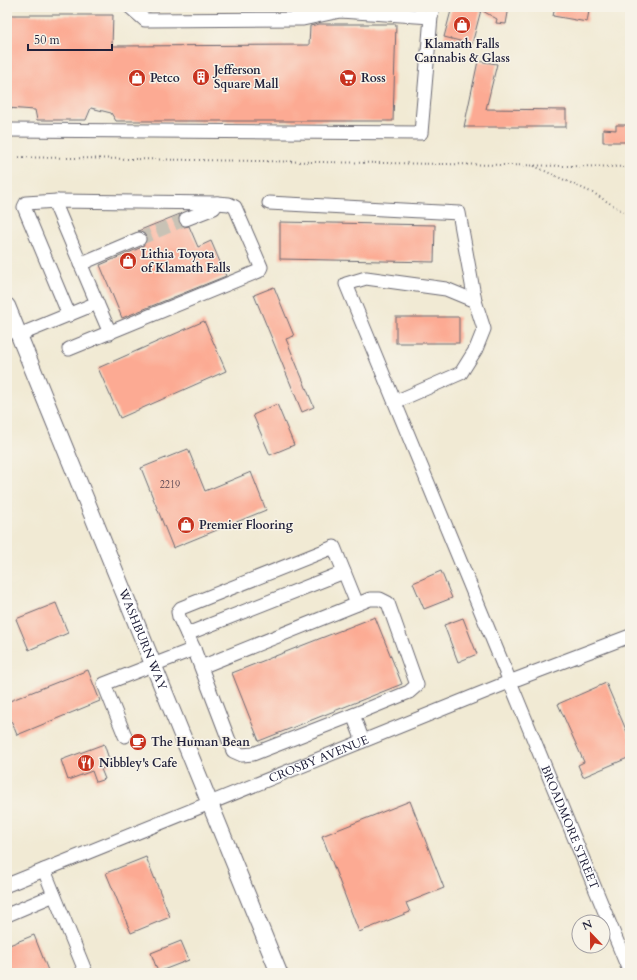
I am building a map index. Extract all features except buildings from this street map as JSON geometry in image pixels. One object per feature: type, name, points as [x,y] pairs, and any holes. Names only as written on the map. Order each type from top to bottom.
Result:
[{"type":"main road","name":"WASHBURN WAY","points":[[7,306],[279,973]]},
{"type":"street","points":[[7,130],[421,132],[432,12],[340,11],[303,19],[145,20],[130,7]]},
{"type":"street","points":[[57,201],[56,206],[110,332]]},
{"type":"street","points":[[69,315],[24,207],[26,203],[57,201],[229,204],[235,207],[261,266],[259,271],[69,349]]},
{"type":"street","points":[[186,219],[214,208],[217,203]]},
{"type":"street","points":[[269,203],[459,213],[475,301],[484,330],[476,349],[461,373],[395,402]]},
{"type":"street","points":[[80,264],[139,239]]},
{"type":"street","name":"BROADMORE STREET","points":[[475,301],[446,289],[366,278],[346,284],[630,973]]},
{"type":"street","points":[[19,335],[97,303]]},
{"type":"street","points":[[201,667],[370,599],[380,599],[388,603],[418,685],[409,692],[253,754],[242,755],[233,751],[194,649],[179,617],[178,612],[181,608],[334,547],[357,604]]},
{"type":"street","points":[[187,634],[344,572]]},
{"type":"street","name":"CROSBY AVENUE","points":[[7,885],[509,682],[630,636]]},
{"type":"street","points":[[125,736],[104,684],[154,666],[194,649]]},
{"type":"street","points":[[353,715],[363,741]]},
{"type":"street","points":[[44,870],[86,973]]},
{"type":"street","points":[[7,915],[54,895]]},
{"type":"path","points":[[7,156],[630,167]]},
{"type":"path","points":[[533,166],[595,194],[630,216]]},
{"type":"tunnel","points":[[139,239],[186,219]]},
{"type":"place","name":"Klamath Falls Cannabis & Glass","points":[[462,25]]},
{"type":"place","name":"Jefferson Square Mall","points":[[201,77]]},
{"type":"place","name":"Petco","points":[[137,78]]},
{"type":"place","name":"Ross","points":[[348,78]]},
{"type":"place","name":"Lithia Toyota of Klamath Falls","points":[[128,261]]},
{"type":"place","name":"Premier Flooring","points":[[186,525]]},
{"type":"place","name":"The Human Bean","points":[[138,742]]},
{"type":"place","name":"Nibbley's Cafe","points":[[86,763]]}]
